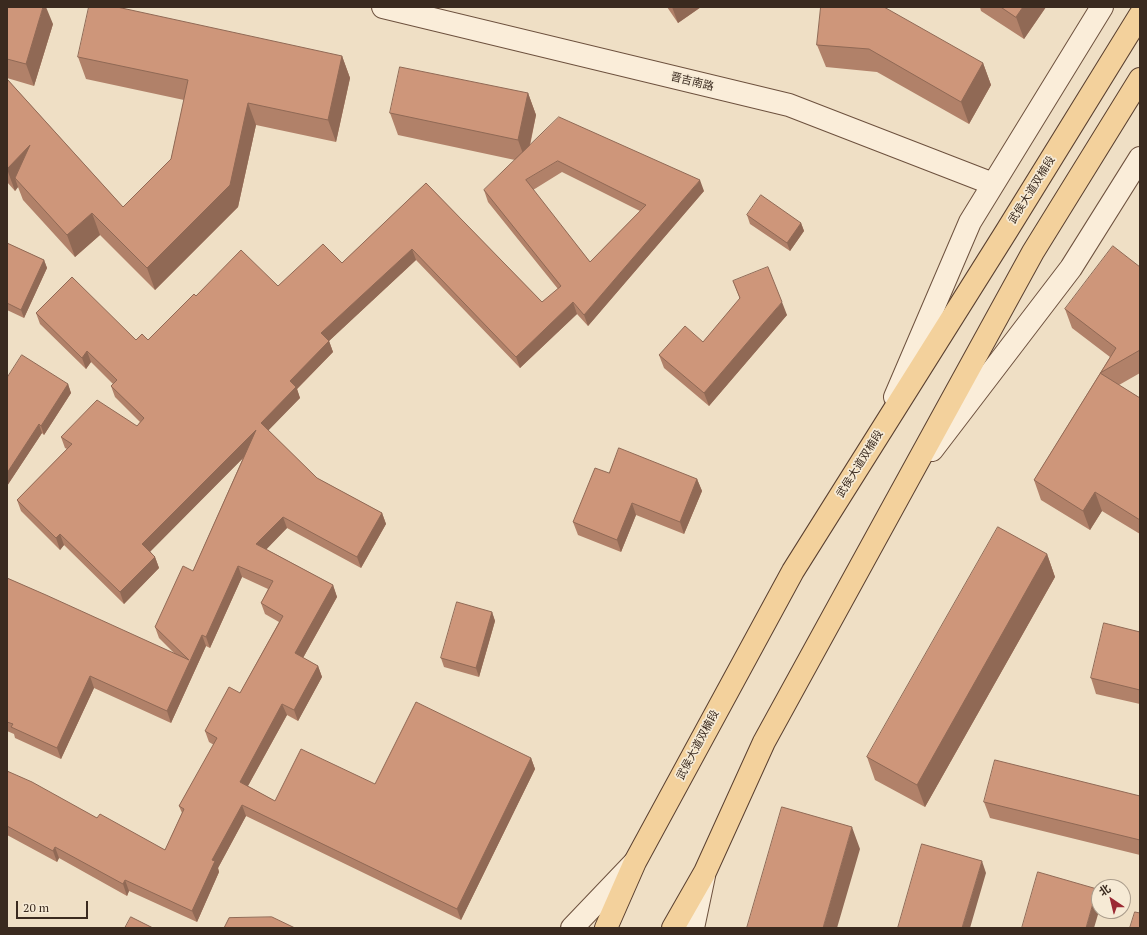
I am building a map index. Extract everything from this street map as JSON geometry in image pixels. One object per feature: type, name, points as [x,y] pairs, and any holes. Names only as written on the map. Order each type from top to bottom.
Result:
[{"type":"main road","name":"晋吉南路","points":[[383,7],[789,105],[993,184]]},
{"type":"main road","points":[[879,433],[970,222],[1102,7]]},
{"type":"main road","name":"武侯大道双楠段","points":[[606,928],[635,862],[792,571],[1006,232],[1140,15]]},
{"type":"main road","points":[[673,928],[705,872],[764,742],[1033,252],[1140,79]]},
{"type":"main road","points":[[906,483],[1071,268],[1140,158]]},
{"type":"main road","points":[[572,928],[635,862]]},
{"type":"main road","points":[[693,928],[705,872]]},
{"type":"building","points":[[7,7],[43,7],[26,64],[7,59]]},
{"type":"building","points":[[89,7],[117,7],[342,56],[328,120],[248,103],[230,185],[147,268],[92,213],[67,235],[15,178],[30,145],[7,169],[7,79],[123,207],[171,159],[188,80],[78,57]]},
{"type":"building","points":[[821,7],[884,7],[983,63],[961,102],[869,49],[817,45]]},
{"type":"building","points":[[1001,7],[1023,7],[1016,17]]},
{"type":"building","points":[[400,67],[528,93],[518,140],[390,113]]},
{"type":"building","points":[[559,117],[700,180],[584,315],[573,302],[516,357],[412,249],[321,333],[329,341],[290,381],[296,387],[261,423],[317,478],[382,513],[357,557],[283,517],[256,544],[333,585],[295,653],[318,666],[294,710],[282,704],[240,782],[275,801],[301,749],[375,784],[416,702],[531,758],[457,909],[242,805],[212,860],[215,861],[192,911],[125,880],[123,884],[55,847],[53,851],[7,826],[7,771],[32,782],[97,818],[100,814],[165,850],[184,809],[179,806],[217,738],[205,731],[229,687],[240,693],[283,616],[261,603],[273,581],[238,566],[206,637],[202,635],[167,711],[90,676],[57,748],[11,727],[13,724],[7,722],[7,578],[189,660],[155,627],[183,566],[193,571],[256,430],[142,544],[155,557],[120,592],[60,534],[56,538],[17,500],[72,444],[61,437],[97,400],[137,426],[144,418],[111,386],[117,380],[87,351],[82,358],[36,313],[72,277],[136,340],[142,334],[148,340],[194,294],[196,296],[241,250],[278,286],[323,244],[342,263],[426,183],[542,302],[561,286],[484,190]],"holes":[[[558,161],[646,205],[590,262],[526,180]]]},
{"type":"building","points":[[761,195],[801,223],[787,243],[747,215]]},
{"type":"building","points":[[7,243],[44,260],[21,310],[7,303]]},
{"type":"building","points":[[1113,246],[1140,267],[1140,350],[1101,373],[1116,348],[1065,309]]},
{"type":"building","points":[[768,267],[782,302],[704,393],[659,355],[685,326],[703,342],[740,298],[733,281]]},
{"type":"building","points":[[22,355],[68,384],[41,426],[39,424],[7,473],[7,378]]},
{"type":"building","points":[[1100,373],[1140,398],[1140,520],[1095,492],[1083,511],[1034,480]]},
{"type":"building","points":[[619,448],[697,479],[680,522],[632,503],[617,540],[573,522],[595,468],[609,473]]},
{"type":"building","points":[[998,527],[1047,554],[917,785],[867,757]]},
{"type":"building","points":[[457,602],[492,612],[476,668],[441,658]]},
{"type":"building","points":[[1104,623],[1140,632],[1140,690],[1091,678]]},
{"type":"building","points":[[995,760],[1140,796],[1140,840],[984,802]]},
{"type":"building","points":[[782,807],[852,827],[823,928],[747,928]]},
{"type":"building","points":[[922,844],[982,861],[962,928],[898,928]]},
{"type":"building","points":[[1038,872],[1091,887],[1091,910],[1086,928],[1022,928]]},
{"type":"building","points":[[1135,912],[1140,913],[1140,928],[1130,928]]},
{"type":"building","points":[[131,917],[153,928],[125,928]]},
{"type":"building","points":[[272,917],[295,928],[224,928],[229,918]]}]
